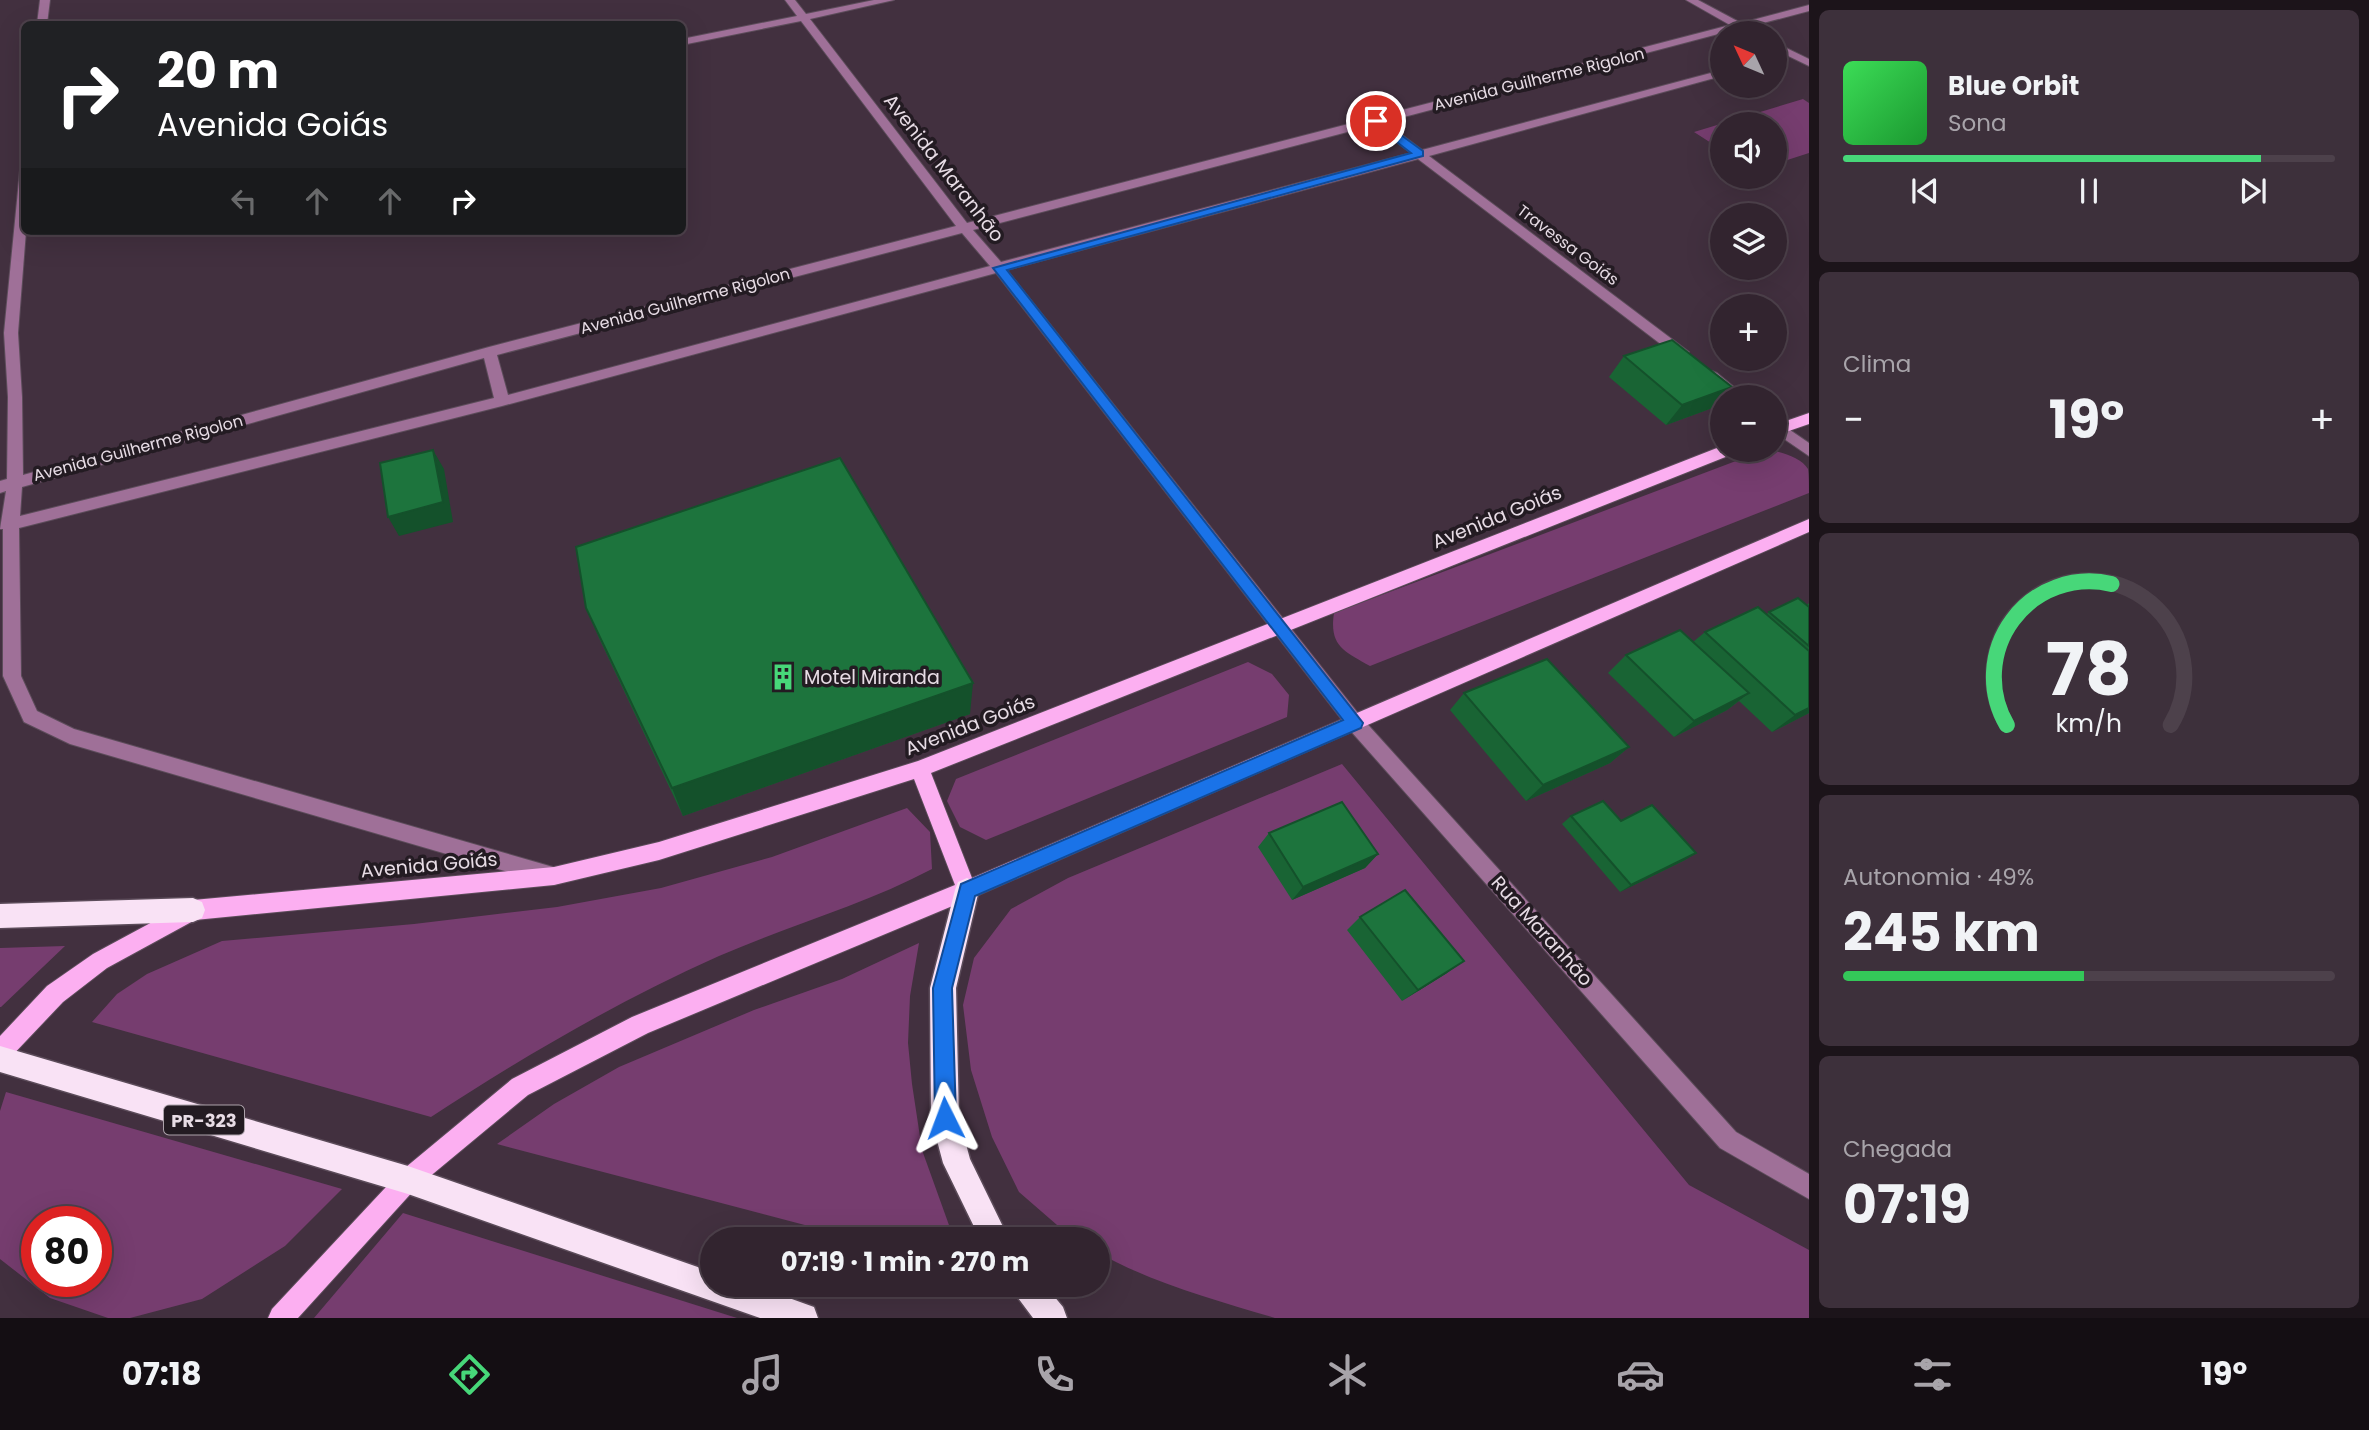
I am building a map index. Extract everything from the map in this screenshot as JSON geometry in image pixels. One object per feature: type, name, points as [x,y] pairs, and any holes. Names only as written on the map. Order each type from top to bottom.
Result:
[{"type":"highway","points":[[967,890],[943,988],[945,1118],[957,1163],[989,1227]]},
{"type":"highway","points":[[0,916],[193,910]]},
{"type":"highway","name":"PR-323","points":[[0,1059],[408,1180],[803,1318]]},
{"type":"highway","points":[[1035,1297],[1052,1318]]},
{"type":"main road","points":[[1787,425],[1809,418]]},
{"type":"main road","name":"Avenida Goiás","points":[[193,910],[554,876],[659,851],[920,769],[1710,457]]},
{"type":"main road","points":[[281,1318],[408,1180],[520,1087],[628,1031],[822,948],[967,890],[1809,525]]},
{"type":"main road","points":[[920,769],[967,890]]},
{"type":"main road","points":[[0,1052],[55,995],[100,961],[193,910]]},
{"type":"street","points":[[42,21],[45,0]]},
{"type":"street","name":"Avenida Maranhão","points":[[790,0],[964,228],[999,268],[1355,723]]},
{"type":"street","points":[[686,41],[889,0]]},
{"type":"street","points":[[1691,0],[1730,21]]},
{"type":"street","name":"Avenida Guilherme Rigolon","points":[[1772,21],[1809,8]]},
{"type":"street","name":"Avenida Guilherme Rigolon","points":[[554,876],[70,736],[30,716],[12,677],[7,484],[489,352],[1376,121],[1710,39]]},
{"type":"street","points":[[1787,56],[1809,50]]},
{"type":"street","points":[[1787,51],[1809,63]]},
{"type":"street","points":[[6,524],[502,401],[1710,76]]},
{"type":"street","name":"Travessa Goiás","points":[[1376,121],[1724,385]]},
{"type":"street","points":[[7,484],[15,397],[11,333],[21,215]]},
{"type":"street","points":[[489,352],[502,401]]},
{"type":"street","points":[[1787,435],[1809,451]]},
{"type":"street","name":"Rua Maranhão","points":[[1355,723],[1728,1140],[1809,1187]]},
{"type":"shaded area","points":[[1803,99],[1809,103],[1809,153],[1787,160],[1787,112],[1760,112]]},
{"type":"shaded area","points":[[1710,127],[1710,142],[1694,132]]},
{"type":"shaded area","points":[[1787,455],[1808,469],[1809,493],[1370,666],[1340,646],[1334,633],[1334,613],[1733,462],[1787,462]]},
{"type":"shaded area","points":[[1248,662],[1272,674],[1289,695],[1287,717],[986,840],[960,827],[947,801],[956,779]]},
{"type":"shaded area","points":[[1342,764],[1689,1185],[1809,1250],[1809,1318],[1275,1318],[1184,1290],[1110,1259],[1110,1227],[1059,1227],[1019,1192],[992,1137],[971,1070],[963,1005],[974,958],[1011,909],[1068,878]]},
{"type":"shaded area","points":[[907,808],[930,832],[932,869],[880,893],[681,973],[536,1052],[431,1117],[92,1022],[117,994],[147,974],[222,941],[414,924],[557,907],[661,888],[772,857]]},
{"type":"shaded area","points":[[919,943],[910,996],[908,1043],[912,1084],[922,1150],[950,1227],[812,1227],[497,1144],[554,1104],[619,1067],[754,1010],[842,979]]},
{"type":"shaded area","points":[[65,946],[1,1007],[0,1007],[0,948]]},
{"type":"shaded area","points":[[6,1092],[342,1189],[285,1246],[202,1299],[130,1318],[108,1318],[49,1297],[112,1297],[112,1206],[21,1206],[21,1275],[0,1259],[0,1111]]},
{"type":"shaded area","points":[[403,1213],[737,1318],[314,1318]]},
{"type":"building","points":[[1672,340],[1729,385],[1710,385],[1710,395],[1682,405],[1624,356]]},
{"type":"building","points":[[433,450],[443,502],[388,517],[380,463]]},
{"type":"building","name":"Motel Miranda","points":[[840,458],[973,683],[672,788],[586,608],[576,547]]},
{"type":"building","points":[[1798,598],[1809,607],[1809,646],[1769,612]]},
{"type":"building","points":[[1758,607],[1809,651],[1809,708],[1795,715],[1705,632]]},
{"type":"building","points":[[1680,630],[1749,693],[1694,721],[1626,655]]},
{"type":"building","points":[[1547,659],[1629,747],[1543,785],[1464,693]]},
{"type":"building","points":[[1603,801],[1621,821],[1652,805],[1696,853],[1631,885],[1571,816]]},
{"type":"building","points":[[1342,802],[1378,854],[1303,887],[1269,833]]},
{"type":"building","points":[[1405,890],[1464,961],[1418,990],[1360,917]]},
{"type":"place","name":"Motel Miranda","points":[[783,677]]},
{"type":"route","points":[[945,1118],[943,988],[967,890],[1355,723],[999,268],[1419,154],[1376,121]]}]
